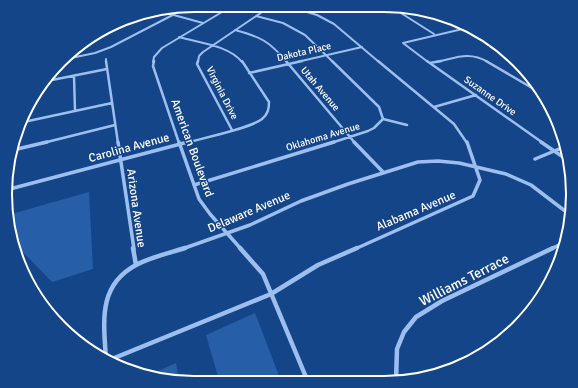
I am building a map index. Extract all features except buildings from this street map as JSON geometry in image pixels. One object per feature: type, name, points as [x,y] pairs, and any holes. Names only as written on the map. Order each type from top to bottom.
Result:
[{"type":"street","name":"American Boulevard","points":[[222,12],[179,36],[157,52],[153,62],[179,144],[199,199],[227,234],[263,274],[305,376]]},
{"type":"street","name":"Virginia Drive","points":[[232,130],[197,64],[199,56],[211,46],[262,12]]},
{"type":"street","name":"Alabama Avenue","points":[[114,357],[271,294],[318,265],[462,202],[473,196],[477,189],[480,180],[471,149],[464,135],[434,107],[362,47],[324,18],[308,12]]},
{"type":"street","points":[[74,57],[111,47],[178,13]]},
{"type":"street","points":[[400,13],[434,34],[460,29]]},
{"type":"street","points":[[170,14],[203,23]]},
{"type":"street","points":[[256,16],[283,23],[297,29],[327,55],[379,107],[383,119],[407,125]]},
{"type":"street","name":"Utah Avenue","points":[[235,30],[248,33],[265,40],[274,47],[350,137],[382,172]]},
{"type":"street","name":"Suzanne Drive","points":[[434,34],[403,42],[405,47],[563,156]]},
{"type":"street","name":"Carolina Avenue","points":[[12,188],[232,130],[259,121],[267,114],[270,107],[269,102],[236,56],[179,36]]},
{"type":"street","name":"Dakota Place","points":[[249,73],[362,47]]},
{"type":"street","points":[[430,63],[470,55],[478,56],[531,87]]},
{"type":"street","name":"Arizona Avenue","points":[[106,59],[136,265]]},
{"type":"street","points":[[52,80],[107,69]]},
{"type":"street","points":[[74,76],[75,111]]},
{"type":"street","points":[[434,107],[476,95]]},
{"type":"street","points":[[27,121],[112,103]]},
{"type":"street","name":"Oklahoma Avenue","points":[[194,185],[350,137],[374,128],[383,119]]},
{"type":"street","points":[[17,149],[115,125]]},
{"type":"street","points":[[535,159],[560,148]]},
{"type":"street","name":"Delaware Avenue","points":[[106,353],[104,302],[108,292],[118,278],[136,265],[227,234],[301,201],[382,172],[418,162],[445,161],[475,166],[493,170],[519,179],[565,211]]},
{"type":"street","name":"Williams Terrace","points":[[396,376],[397,349],[404,332],[416,317],[442,301],[559,245]]},
{"type":"shaded area","points":[[89,192],[93,269],[52,282],[21,250],[15,230],[13,214]]},
{"type":"shaded area","points":[[255,313],[279,376],[218,376],[206,335]]},
{"type":"shaded area","points":[[176,363],[178,375],[158,373],[155,372]]}]
